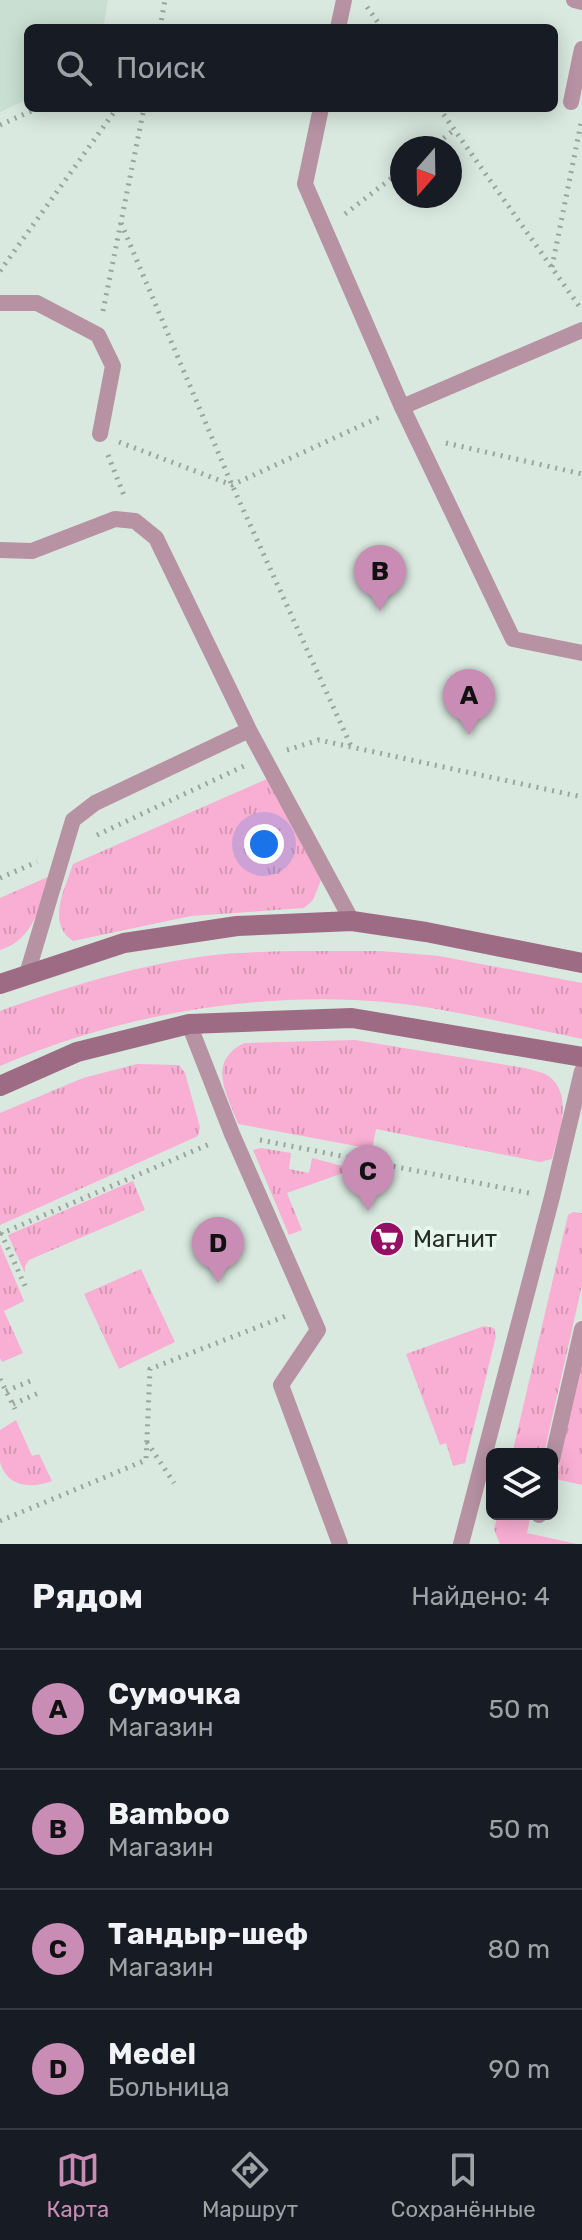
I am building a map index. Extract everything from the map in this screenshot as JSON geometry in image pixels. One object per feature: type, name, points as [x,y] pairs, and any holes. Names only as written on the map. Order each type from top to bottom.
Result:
[{"type":"main road","points":[[0,984],[124,943],[237,926],[352,921],[426,932],[582,963]]},
{"type":"main road","points":[[0,1086],[77,1052],[189,1024],[352,1018],[582,1057]]},
{"type":"lane","points":[[339,24],[344,0]]},
{"type":"lane","points":[[574,0],[582,2]]},
{"type":"lane","points":[[571,102],[582,49]]},
{"type":"lane","points":[[320,112],[305,184],[402,407],[513,639],[582,653]]},
{"type":"lane","points":[[0,303],[37,303],[98,335],[113,366],[100,434]]},
{"type":"lane","points":[[402,407],[582,330]]},
{"type":"lane","points":[[0,550],[32,551],[115,519],[135,521],[156,538],[249,730],[352,921]]},
{"type":"lane","points":[[27,974],[73,820],[95,803],[249,730]]},
{"type":"lane","points":[[189,1024],[232,1134],[318,1330],[281,1385],[340,1544]]},
{"type":"lane","points":[[461,1544],[582,1071]]},
{"type":"lane","points":[[555,1448],[582,1329]]},
{"type":"path","points":[[161,24],[165,0]]},
{"type":"path","points":[[362,0],[379,24]]},
{"type":"path","points":[[552,268],[581,120],[571,102]]},
{"type":"path","points":[[0,125],[29,112]]},
{"type":"path","points":[[0,271],[114,112]]},
{"type":"path","points":[[98,335],[143,112]]},
{"type":"path","points":[[442,112],[582,311]]},
{"type":"path","points":[[446,136],[454,130]]},
{"type":"path","points":[[325,229],[390,179]]},
{"type":"path","points":[[121,223],[232,485],[351,747]]},
{"type":"path","points":[[100,434],[232,485],[402,407]]},
{"type":"path","points":[[100,434],[135,521]]},
{"type":"path","points":[[417,437],[582,474]]},
{"type":"path","points":[[0,878],[265,756],[319,740],[582,797]]},
{"type":"path","points":[[26,1288],[1,1234],[232,1134],[552,1197]]},
{"type":"path","points":[[0,1521],[146,1460],[150,1369],[308,1307]]},
{"type":"path","points":[[0,1379],[14,1406],[41,1392]]},
{"type":"path","points":[[6,1391],[35,1379]]},
{"type":"path","points":[[147,1441],[174,1483]]},
{"type":"shaded area","points":[[0,0],[108,0],[104,24],[24,24],[24,101],[0,112]]},
{"type":"green space","points":[[267,779],[321,880],[313,900],[304,908],[191,916],[73,941],[65,934],[60,925],[60,905],[73,864]]},
{"type":"green space","points":[[50,876],[39,910],[28,930],[12,945],[0,950],[0,898]]},
{"type":"green space","points":[[381,951],[439,956],[582,983],[582,1039],[412,1005],[355,1000],[264,1001],[174,1013],[129,1023],[42,1049],[0,1066],[0,1011],[79,985],[159,964],[224,954]]},
{"type":"green space","points":[[355,1040],[525,1068],[547,1075],[557,1085],[563,1105],[552,1159],[540,1162],[376,1129],[372,1149],[238,1124],[223,1079],[225,1059],[232,1051],[244,1043]]},
{"type":"green space","points":[[137,1064],[179,1065],[185,1073],[200,1127],[198,1136],[0,1225],[0,1113],[83,1078]]},
{"type":"green space","points":[[261,1148],[291,1153],[289,1169],[309,1173],[312,1158],[354,1169],[287,1193],[302,1230],[289,1235],[253,1150]]},
{"type":"green space","points":[[133,1181],[145,1210],[29,1260],[25,1273],[8,1235]]},
{"type":"green space","points":[[582,1213],[582,1285],[545,1448],[513,1448],[568,1215]]},
{"type":"green space","points":[[0,1244],[24,1301],[4,1311],[23,1353],[2,1362],[0,1358]]},
{"type":"green space","points":[[141,1269],[175,1342],[119,1369],[84,1294]]},
{"type":"green space","points":[[484,1326],[494,1328],[496,1336],[465,1463],[453,1466],[446,1443],[440,1445],[406,1354]]},
{"type":"green space","points":[[582,1359],[582,1485],[558,1479]]},
{"type":"green space","points":[[16,1420],[32,1456],[39,1454],[52,1481],[36,1485],[21,1484],[8,1477],[3,1470],[0,1430]]},
{"type":"green space","points":[[496,1520],[530,1520],[527,1533],[577,1544],[500,1544],[494,1529]]},
{"type":"place","name":"Bamboo","points":[[380,611]]},
{"type":"place","name":"Сумочка","points":[[469,735]]},
{"type":"place","name":"Тандыр-шеф","points":[[368,1211]]},
{"type":"place","name":"Магнит","points":[[387,1239]]},
{"type":"place","name":"Medel","points":[[218,1283]]}]
